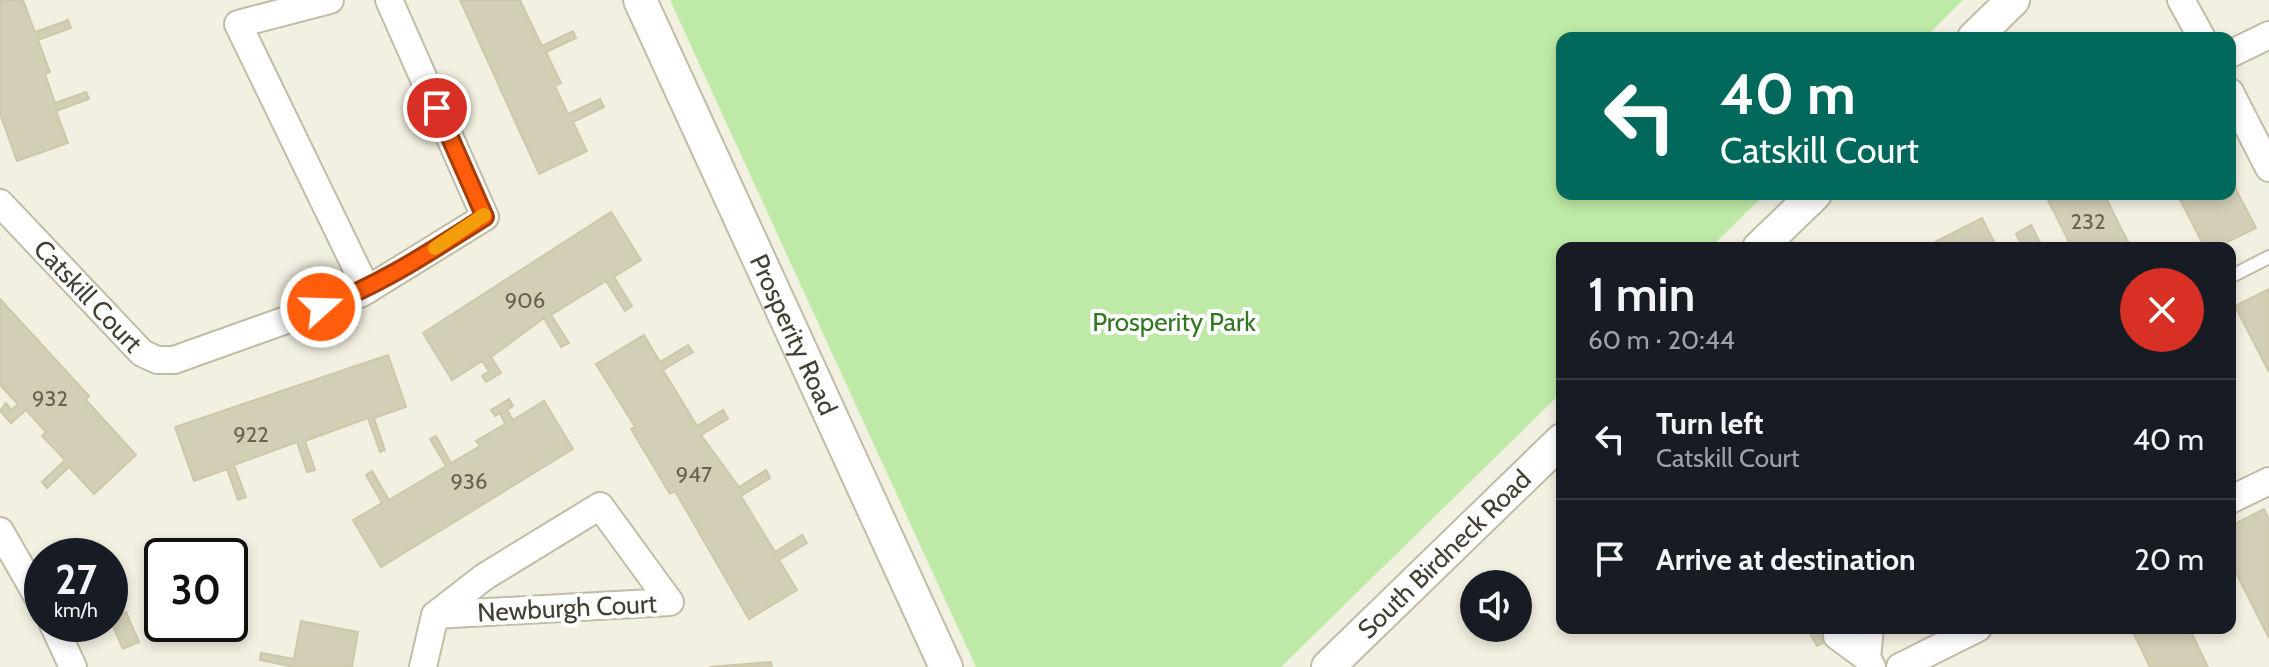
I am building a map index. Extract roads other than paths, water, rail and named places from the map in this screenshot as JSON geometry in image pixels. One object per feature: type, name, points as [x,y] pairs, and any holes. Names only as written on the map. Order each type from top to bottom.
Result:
[{"type":"street","points":[[330,0],[238,24],[367,290]]},
{"type":"street","name":"Catskill Court","points":[[0,205],[142,353],[157,360],[174,360],[367,290],[485,217],[389,0]]},
{"type":"street","name":"Prosperity Road","points":[[640,0],[946,667]]},
{"type":"street","points":[[1980,32],[2013,0]]},
{"type":"street","points":[[2181,0],[2199,32]]},
{"type":"street","points":[[2236,51],[2269,35]]},
{"type":"street","points":[[2236,104],[2269,168]]},
{"type":"street","points":[[1765,242],[1809,200]]},
{"type":"street","name":"South Birdneck Road","points":[[1328,667],[1556,446]]},
{"type":"street","points":[[2236,497],[2269,481]]},
{"type":"street","name":"Newburgh Court","points":[[600,506],[670,602],[624,605],[435,615],[484,577],[600,506]]},
{"type":"street","points":[[0,531],[24,573]]},
{"type":"street","points":[[423,667],[435,615]]},
{"type":"street","points":[[1869,662],[1870,634]]},
{"type":"street","points":[[1900,667],[1966,634]]},
{"type":"street","points":[[1837,636],[1869,662]]},
{"type":"street","points":[[61,642],[73,667]]},
{"type":"lane","points":[[2236,274],[2269,257]]},
{"type":"park label","name":"Prosperity Park","points":[[1174,322]]}]
